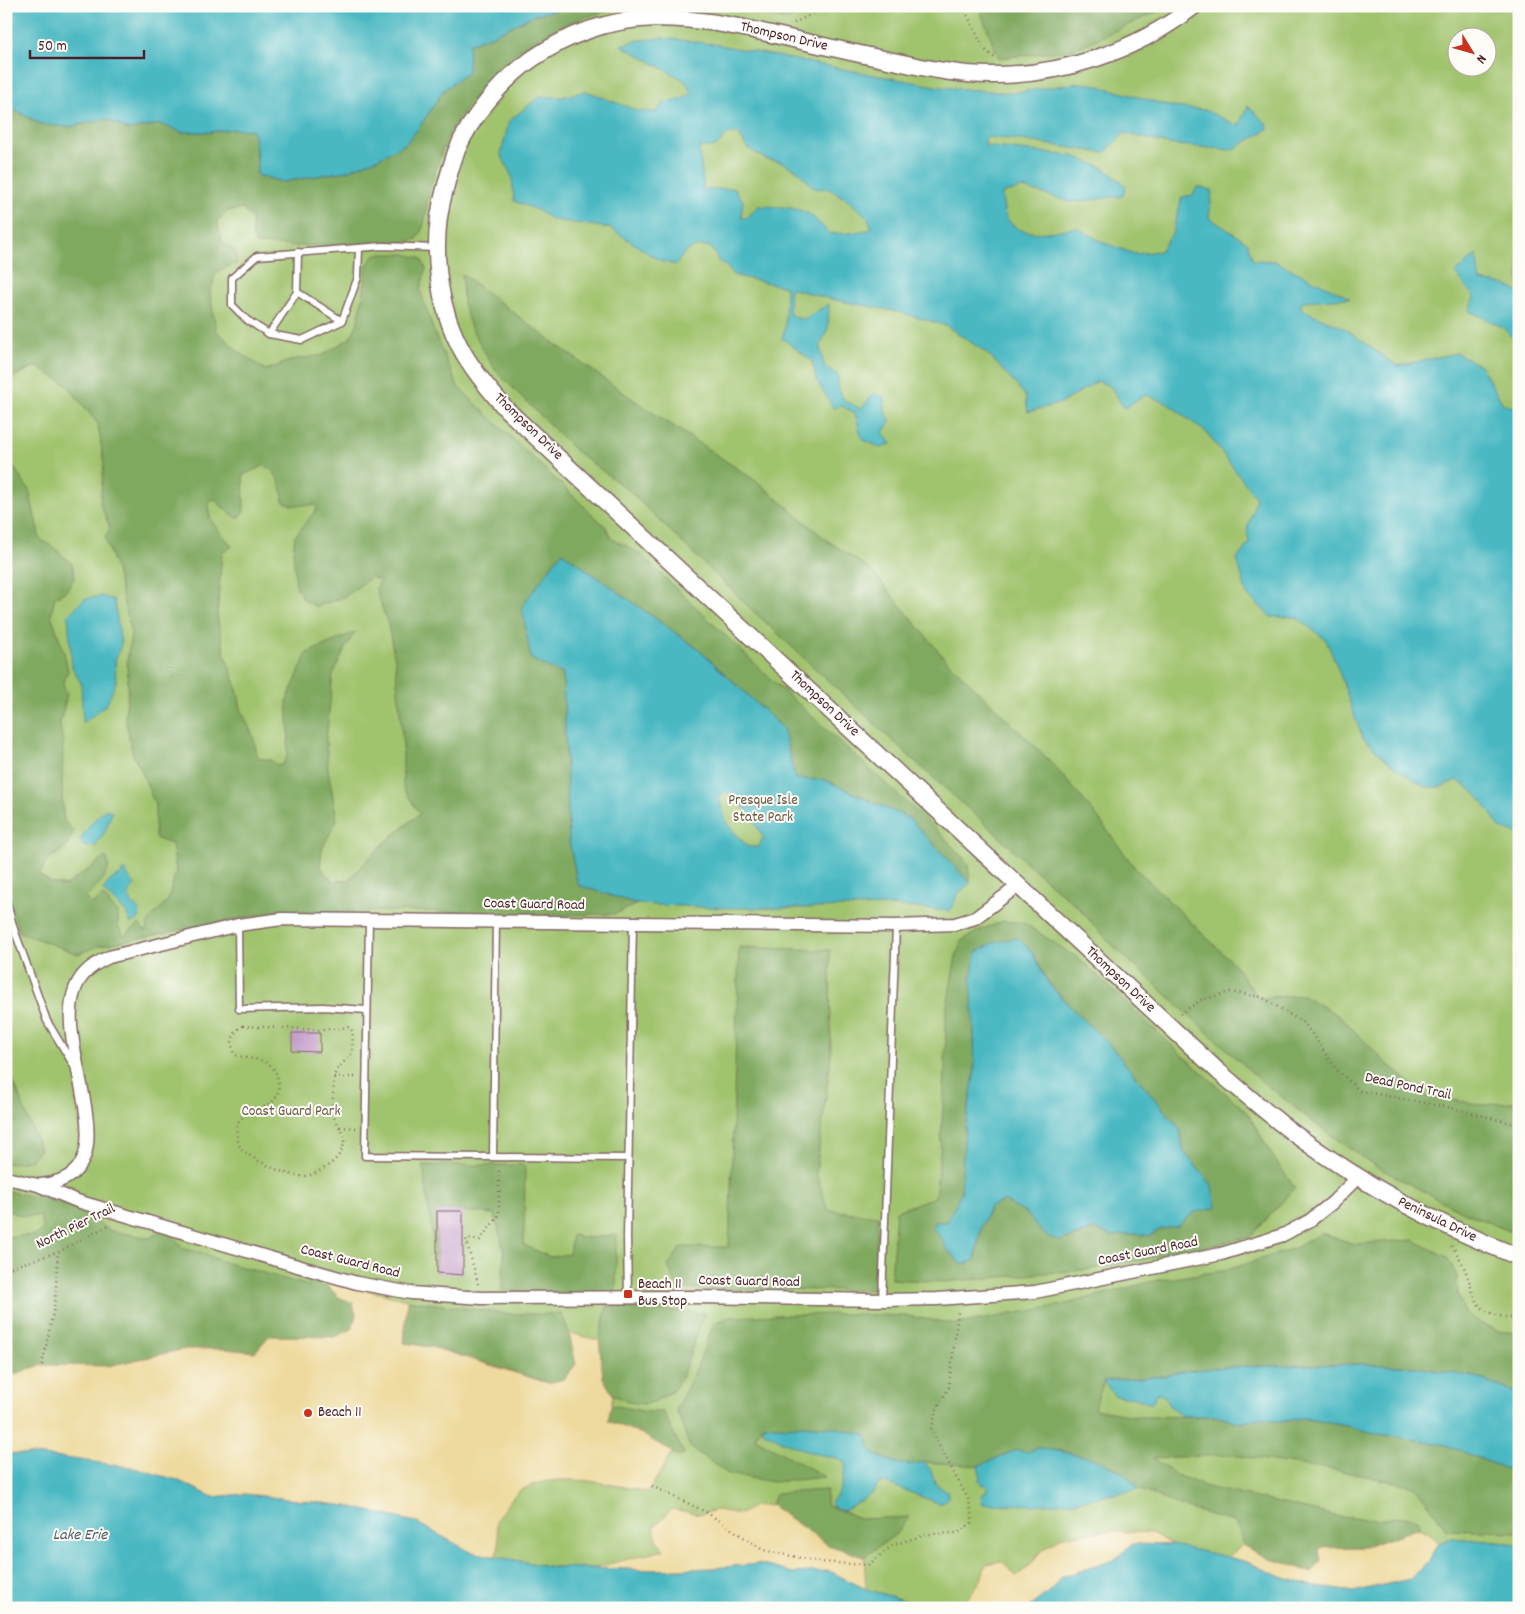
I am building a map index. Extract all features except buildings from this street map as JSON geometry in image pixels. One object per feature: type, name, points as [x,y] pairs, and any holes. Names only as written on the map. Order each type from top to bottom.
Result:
[{"type":"street","name":"Thompson Drive","points":[[1194,6],[1156,32],[1100,57],[1056,69],[991,76],[959,74],[925,68],[739,27],[680,18],[646,18],[622,21],[579,34],[556,44],[524,65],[505,81],[464,135],[443,194],[439,218],[437,248],[440,287],[452,330],[462,352],[507,410],[1219,1072],[1296,1135],[1358,1177]]},
{"type":"street","name":"Coast Guard Road","points":[[38,1185],[64,1180],[82,1164],[87,1150],[89,1134],[70,1020],[74,992],[83,975],[94,965],[109,957],[238,925],[282,919],[896,926],[956,924],[975,918],[1018,886]]},
{"type":"street","name":"Coast Guard Road","points":[[6,1178],[38,1185],[78,1201],[357,1283],[411,1293],[444,1297],[482,1298],[628,1297],[882,1300],[960,1298],[1035,1292],[1221,1254],[1283,1235],[1309,1221],[1332,1203],[1358,1177]]},
{"type":"street","name":"Peninsula Drive","points":[[1358,1177],[1397,1201],[1486,1244],[1519,1257]]},
{"type":"lane","points":[[359,248],[358,277],[342,321],[302,340],[269,334],[247,320],[232,305],[232,278],[256,256],[383,246],[437,248]]},
{"type":"lane","points":[[269,334],[297,292],[298,252]]},
{"type":"lane","points":[[297,292],[342,321]]},
{"type":"lane","points":[[6,900],[14,929],[48,1021],[77,1071]]},
{"type":"lane","points":[[369,920],[365,1156],[628,1158]]},
{"type":"lane","points":[[496,921],[496,1156]]},
{"type":"lane","points":[[628,1297],[632,923]]},
{"type":"lane","points":[[238,925],[239,1009],[323,1007],[366,1010]]},
{"type":"lane","points":[[882,1300],[896,926]]},
{"type":"path","points":[[790,25],[828,6]]},
{"type":"path","points":[[963,6],[984,49],[997,60]]},
{"type":"path","name":"Dead Pond Trail","points":[[1166,1023],[1201,1000],[1230,992],[1262,997],[1305,1024],[1336,1069],[1360,1091],[1452,1108],[1519,1125]]},
{"type":"path","points":[[243,1026],[322,1030],[349,1027],[353,1032],[352,1053],[336,1071],[334,1076],[333,1113],[340,1127],[344,1144],[333,1162],[322,1171],[307,1176],[298,1176],[253,1159],[240,1148],[238,1122],[242,1117],[265,1108],[276,1096],[279,1086],[276,1074],[270,1065],[260,1060],[234,1054],[231,1047],[232,1039],[237,1030],[243,1026]]},
{"type":"path","points":[[334,1076],[362,1078]]},
{"type":"path","points":[[340,1127],[360,1128]]},
{"type":"path","points":[[482,1298],[466,1239],[480,1240],[498,1216],[496,1156]]},
{"type":"path","name":"North Pier Trail","points":[[6,1269],[58,1252],[128,1215]]},
{"type":"path","points":[[1449,1244],[1464,1266],[1471,1290],[1479,1305],[1489,1314],[1502,1318],[1519,1319]]},
{"type":"path","points":[[42,1365],[55,1303],[58,1252]]},
{"type":"path","points":[[652,1486],[706,1512],[763,1550],[820,1562],[868,1565],[893,1545],[928,1534],[958,1533],[973,1522],[969,1501],[931,1430],[937,1409],[949,1387],[960,1298]]},
{"type":"green space","name":"Presque Isle State Park","points":[[574,6],[1519,6],[1519,1544],[1452,1538],[1439,1543],[1353,1592],[1228,1557],[1203,1552],[1062,1577],[1028,1608],[944,1606],[906,1601],[866,1589],[829,1571],[653,1570],[552,1567],[470,1552],[130,1467],[6,1453],[6,98],[13,109],[419,128]]},
{"type":"green space","points":[[574,6],[635,6],[603,12],[571,22],[541,36],[513,55],[499,68],[464,109],[449,133],[429,192],[425,221],[417,239],[405,242],[296,246],[255,244],[252,234],[252,218],[242,209],[228,211],[217,221],[222,242],[235,251],[237,263],[216,272],[210,293],[216,330],[239,352],[266,370],[292,360],[323,355],[350,338],[357,325],[367,265],[375,254],[405,254],[421,258],[426,269],[420,290],[434,332],[458,387],[606,527],[612,539],[641,555],[773,681],[941,834],[968,863],[970,883],[910,819],[825,780],[795,779],[783,728],[698,649],[562,552],[531,659],[563,674],[569,841],[578,885],[637,904],[615,914],[561,915],[409,911],[269,913],[98,946],[78,954],[19,932],[6,891],[6,456],[29,490],[40,539],[53,547],[72,564],[75,577],[66,591],[55,597],[51,615],[64,652],[68,671],[63,684],[67,694],[60,724],[63,742],[62,798],[64,821],[74,831],[66,848],[49,859],[39,875],[52,883],[65,886],[106,857],[108,870],[106,875],[85,899],[93,904],[103,896],[118,913],[118,926],[124,936],[139,924],[145,931],[147,929],[149,921],[168,900],[176,871],[172,844],[155,838],[155,805],[140,767],[133,755],[125,717],[128,691],[127,662],[131,633],[116,570],[105,538],[110,528],[100,503],[104,464],[98,424],[67,385],[36,366],[13,377],[6,403],[6,98],[13,109],[41,124],[68,127],[106,119],[129,130],[160,124],[182,132],[209,132],[234,129],[254,130],[257,175],[283,182],[346,171],[379,158],[405,144],[419,128],[443,91],[468,72],[468,44],[493,35],[534,15]],"holes":[[[265,465],[274,473],[279,481],[283,501],[291,505],[316,505],[317,509],[295,536],[293,553],[296,586],[304,600],[316,607],[344,597],[371,577],[380,581],[376,589],[388,625],[395,660],[403,744],[403,788],[420,814],[383,845],[349,880],[333,881],[320,867],[322,849],[337,820],[328,769],[326,740],[333,674],[355,632],[307,653],[287,700],[289,734],[287,757],[282,765],[276,765],[271,760],[258,758],[253,736],[242,712],[236,685],[225,655],[217,617],[222,551],[232,547],[212,520],[209,508],[210,500],[215,499],[223,508],[239,519],[244,511],[243,475]]]},
{"type":"green space","points":[[723,6],[817,6],[787,20]]},
{"type":"green space","points":[[978,6],[1170,6],[1072,50],[999,58]]},
{"type":"green space","points":[[462,274],[631,398],[759,483],[824,538],[871,570],[945,659],[1048,759],[1092,810],[1135,868],[1235,965],[1258,998],[1303,995],[1341,1017],[1386,1063],[1427,1096],[1485,1105],[1519,1101],[1519,1235],[1459,1210],[1375,1166],[1314,1123],[1258,1078],[1112,945],[1077,906],[920,766],[747,605],[628,490],[576,451],[496,371],[471,328],[463,303]]},
{"type":"green space","points":[[1004,921],[1024,923],[1082,961],[1172,1046],[1247,1112],[1271,1154],[1295,1188],[1250,1237],[1092,1269],[944,1282],[891,1279],[896,1211],[935,1197],[945,1074],[946,1011],[956,956],[962,940],[980,930]],"holes":[[[1032,952],[1048,982],[1077,1014],[1107,1042],[1180,1129],[1183,1151],[1212,1185],[1195,1212],[1176,1227],[1161,1229],[1149,1236],[1138,1234],[1112,1236],[1096,1229],[1077,1236],[1045,1235],[1027,1214],[1004,1201],[990,1207],[981,1227],[975,1260],[961,1264],[946,1248],[941,1237],[961,1193],[965,1127],[975,1071],[974,1030]]]},
{"type":"green space","points":[[739,947],[830,950],[831,1056],[816,1173],[828,1210],[878,1216],[874,1290],[678,1289],[668,1266],[681,1247],[729,1247]]},
{"type":"green space","points":[[6,1062],[40,1149],[30,1161],[6,1164]]},
{"type":"green space","points":[[423,1165],[525,1165],[524,1245],[550,1257],[569,1254],[572,1235],[587,1238],[616,1235],[616,1293],[532,1293],[502,1290],[504,1252],[495,1214],[437,1211],[437,1273]]},
{"type":"green space","points":[[6,1191],[48,1199],[75,1208],[111,1231],[150,1238],[161,1231],[173,1236],[184,1249],[203,1253],[221,1261],[309,1286],[310,1277],[320,1279],[339,1297],[353,1303],[356,1315],[352,1329],[335,1337],[269,1336],[255,1352],[224,1349],[186,1349],[108,1366],[42,1365],[6,1377],[6,1237],[36,1235],[43,1230],[40,1216],[22,1216],[6,1210]]},
{"type":"green space","points":[[1322,1233],[1354,1244],[1413,1240],[1447,1257],[1457,1276],[1458,1293],[1464,1311],[1478,1322],[1498,1331],[1519,1333],[1519,1394],[1475,1377],[1415,1367],[1365,1364],[1226,1367],[1185,1371],[1163,1376],[1104,1381],[1094,1409],[1139,1417],[1215,1416],[1242,1423],[1259,1418],[1281,1422],[1302,1418],[1379,1434],[1443,1444],[1519,1474],[1519,1532],[1446,1530],[1414,1486],[1336,1470],[1231,1455],[1153,1458],[1176,1475],[1207,1487],[1341,1517],[1375,1520],[1406,1516],[1419,1521],[1419,1528],[1365,1547],[1319,1548],[1321,1562],[1312,1573],[1269,1559],[1243,1545],[1237,1523],[1183,1507],[1139,1489],[1122,1472],[1112,1466],[1062,1451],[1038,1448],[1027,1452],[1016,1450],[978,1466],[924,1462],[910,1465],[898,1464],[872,1453],[865,1435],[837,1428],[804,1425],[789,1427],[762,1425],[755,1438],[825,1477],[773,1482],[728,1474],[690,1447],[676,1409],[695,1372],[714,1323],[730,1317],[847,1314],[907,1316],[957,1324],[1062,1305],[1153,1281],[1227,1270],[1295,1248]]},
{"type":"green space","points":[[407,1300],[508,1314],[562,1314],[569,1333],[576,1364],[564,1379],[549,1383],[435,1348],[404,1343]]},
{"type":"green space","points":[[607,1306],[705,1313],[682,1376],[673,1391],[654,1402],[643,1404],[629,1402],[613,1395],[603,1378],[599,1340]]},
{"type":"green space","points":[[611,1405],[648,1412],[663,1412],[684,1454],[679,1457],[642,1434],[608,1421]]},
{"type":"green space","points":[[827,1490],[826,1505],[862,1519],[910,1517],[895,1535],[864,1557],[828,1545],[771,1505],[776,1493]]},
{"type":"sand","name":"Beach 11","points":[[320,1279],[407,1300],[404,1343],[435,1348],[548,1383],[564,1379],[576,1364],[569,1333],[599,1340],[603,1378],[613,1395],[608,1421],[642,1434],[672,1452],[648,1492],[584,1480],[551,1481],[535,1484],[521,1490],[511,1499],[496,1520],[499,1546],[495,1557],[470,1552],[415,1522],[347,1506],[245,1494],[212,1497],[177,1480],[65,1458],[6,1453],[6,1377],[42,1365],[108,1366],[186,1349],[224,1349],[255,1352],[269,1336],[335,1337],[352,1329],[356,1315],[353,1303],[339,1297]]},
{"type":"sand","points":[[771,1505],[828,1545],[864,1557],[866,1589],[829,1571],[793,1573],[759,1564],[653,1570],[593,1568],[664,1550],[653,1528],[672,1509],[700,1514],[717,1510],[741,1514],[754,1506]]},
{"type":"sand","points":[[1419,1528],[1429,1533],[1439,1543],[1429,1562],[1410,1579],[1353,1592],[1317,1587],[1284,1578],[1247,1562],[1228,1557],[1243,1545],[1269,1559],[1312,1573],[1321,1562],[1319,1548],[1365,1547]]},
{"type":"sand","points":[[1107,1531],[1152,1533],[1172,1545],[1132,1544],[1114,1560],[1062,1577],[1051,1590],[1028,1608],[962,1606],[981,1580],[986,1564],[1002,1561],[1016,1576],[1029,1567],[1039,1553],[1063,1536]]},
{"type":"water","points":[[6,6],[574,6],[534,15],[493,35],[469,44],[468,72],[443,91],[419,128],[405,144],[379,158],[346,171],[283,182],[257,175],[257,156],[253,130],[234,129],[209,132],[182,132],[160,124],[129,130],[106,119],[67,127],[41,124],[13,109],[6,98]]},
{"type":"water","points":[[664,38],[714,44],[941,87],[1012,93],[1078,83],[1092,84],[1173,107],[1205,110],[1238,126],[1248,106],[1266,123],[1268,129],[1232,150],[1168,144],[1125,133],[1104,153],[1021,140],[986,137],[985,146],[1073,156],[1104,168],[1126,186],[1123,196],[1071,202],[1023,188],[1002,194],[1005,215],[1012,224],[1029,232],[1048,232],[1076,227],[1104,243],[1135,254],[1160,251],[1173,232],[1182,197],[1193,195],[1197,187],[1212,190],[1209,218],[1247,242],[1253,260],[1274,261],[1350,298],[1302,301],[1301,309],[1344,328],[1397,366],[1457,353],[1481,366],[1503,404],[1519,409],[1519,834],[1500,828],[1476,794],[1457,780],[1440,787],[1425,787],[1392,765],[1362,737],[1326,640],[1296,617],[1271,617],[1247,595],[1237,559],[1249,543],[1247,530],[1256,498],[1207,433],[1167,403],[1146,395],[1124,408],[1111,387],[1098,381],[1061,403],[1028,412],[1025,395],[988,354],[947,326],[899,312],[826,298],[790,288],[789,311],[793,317],[804,319],[829,304],[828,328],[820,347],[824,366],[838,375],[838,387],[844,400],[861,409],[874,393],[885,398],[885,411],[891,421],[883,432],[891,444],[881,448],[862,439],[855,413],[840,405],[834,409],[817,381],[812,361],[782,338],[785,327],[786,287],[733,275],[718,260],[711,247],[690,249],[676,265],[660,261],[610,228],[553,220],[537,210],[514,201],[512,177],[501,154],[509,121],[539,97],[562,97],[586,91],[638,111],[656,112],[664,103],[680,100],[692,94],[685,81],[621,45],[639,40]],"holes":[[[728,134],[739,134],[747,148],[766,159],[781,162],[797,170],[815,189],[827,188],[847,199],[868,218],[872,229],[830,234],[809,214],[784,207],[758,206],[747,218],[741,218],[743,201],[734,188],[704,190],[699,147],[716,147]]]},
{"type":"water","points":[[1476,255],[1480,281],[1507,285],[1519,293],[1519,364],[1515,362],[1513,338],[1502,327],[1469,311],[1474,297],[1455,273]]},
{"type":"water","points":[[562,552],[698,649],[783,728],[795,779],[825,780],[910,819],[970,883],[958,894],[950,911],[893,906],[725,908],[637,904],[578,885],[569,841],[563,674],[531,659],[522,606]],"holes":[[[724,791],[731,795],[747,811],[763,837],[759,847],[748,847],[727,824],[719,799]]]},
{"type":"water","points":[[102,596],[114,600],[121,644],[115,661],[116,682],[107,704],[83,723],[81,683],[72,667],[68,615],[84,599]]},
{"type":"water","points":[[106,809],[112,812],[105,832],[95,847],[83,846],[80,840],[88,827]]},
{"type":"water","points":[[122,871],[126,871],[128,877],[136,885],[129,892],[129,895],[132,902],[140,910],[139,918],[131,924],[126,912],[103,891],[110,881],[121,875]]},
{"type":"water","points":[[1018,938],[1032,952],[1048,983],[1107,1042],[1180,1129],[1183,1151],[1212,1185],[1216,1208],[1195,1212],[1176,1227],[1161,1229],[1149,1236],[1138,1234],[1112,1236],[1096,1229],[1059,1241],[1045,1235],[1027,1214],[1004,1201],[990,1207],[981,1227],[975,1260],[961,1264],[946,1248],[941,1237],[933,1230],[935,1222],[947,1222],[961,1193],[965,1127],[975,1071],[971,979],[976,952],[995,942]]},
{"type":"water","points":[[1365,1364],[1415,1367],[1475,1377],[1519,1394],[1519,1474],[1443,1444],[1379,1434],[1303,1418],[1281,1422],[1259,1418],[1242,1423],[1215,1416],[1182,1416],[1170,1406],[1166,1397],[1158,1393],[1151,1404],[1136,1398],[1115,1396],[1103,1381],[1163,1376],[1185,1371],[1226,1367]]},
{"type":"water","points":[[762,1425],[789,1427],[804,1425],[837,1428],[866,1435],[872,1453],[891,1462],[910,1464],[924,1462],[931,1470],[935,1483],[948,1493],[948,1497],[943,1503],[938,1503],[883,1482],[877,1485],[873,1493],[845,1511],[832,1506],[830,1502],[840,1490],[846,1463],[837,1458],[812,1453],[780,1440],[762,1431]]},
{"type":"water","points":[[1038,1448],[1079,1455],[1106,1464],[1130,1479],[1139,1489],[1079,1501],[1033,1505],[982,1504],[981,1495],[987,1491],[987,1486],[979,1480],[978,1466],[1016,1450],[1027,1452]]},
{"type":"water","name":"Lake Erie","points":[[6,1453],[65,1458],[130,1467],[177,1480],[213,1497],[245,1494],[347,1506],[415,1522],[471,1552],[552,1567],[653,1570],[759,1564],[793,1573],[829,1571],[866,1589],[906,1601],[982,1608],[6,1608]]},
{"type":"water","points":[[1452,1538],[1519,1544],[1519,1608],[1028,1608],[1051,1590],[1062,1577],[1114,1560],[1132,1544],[1172,1545],[1228,1557],[1247,1562],[1284,1578],[1317,1587],[1353,1592],[1410,1579],[1429,1562],[1439,1543]]},
{"type":"place","name":"Beach 11 Bus Stop","points":[[628,1294]]},
{"type":"place","name":"Beach 11","points":[[308,1413]]},
{"type":"park label","name":"Coast Guard Park","points":[[291,1112]]}]
